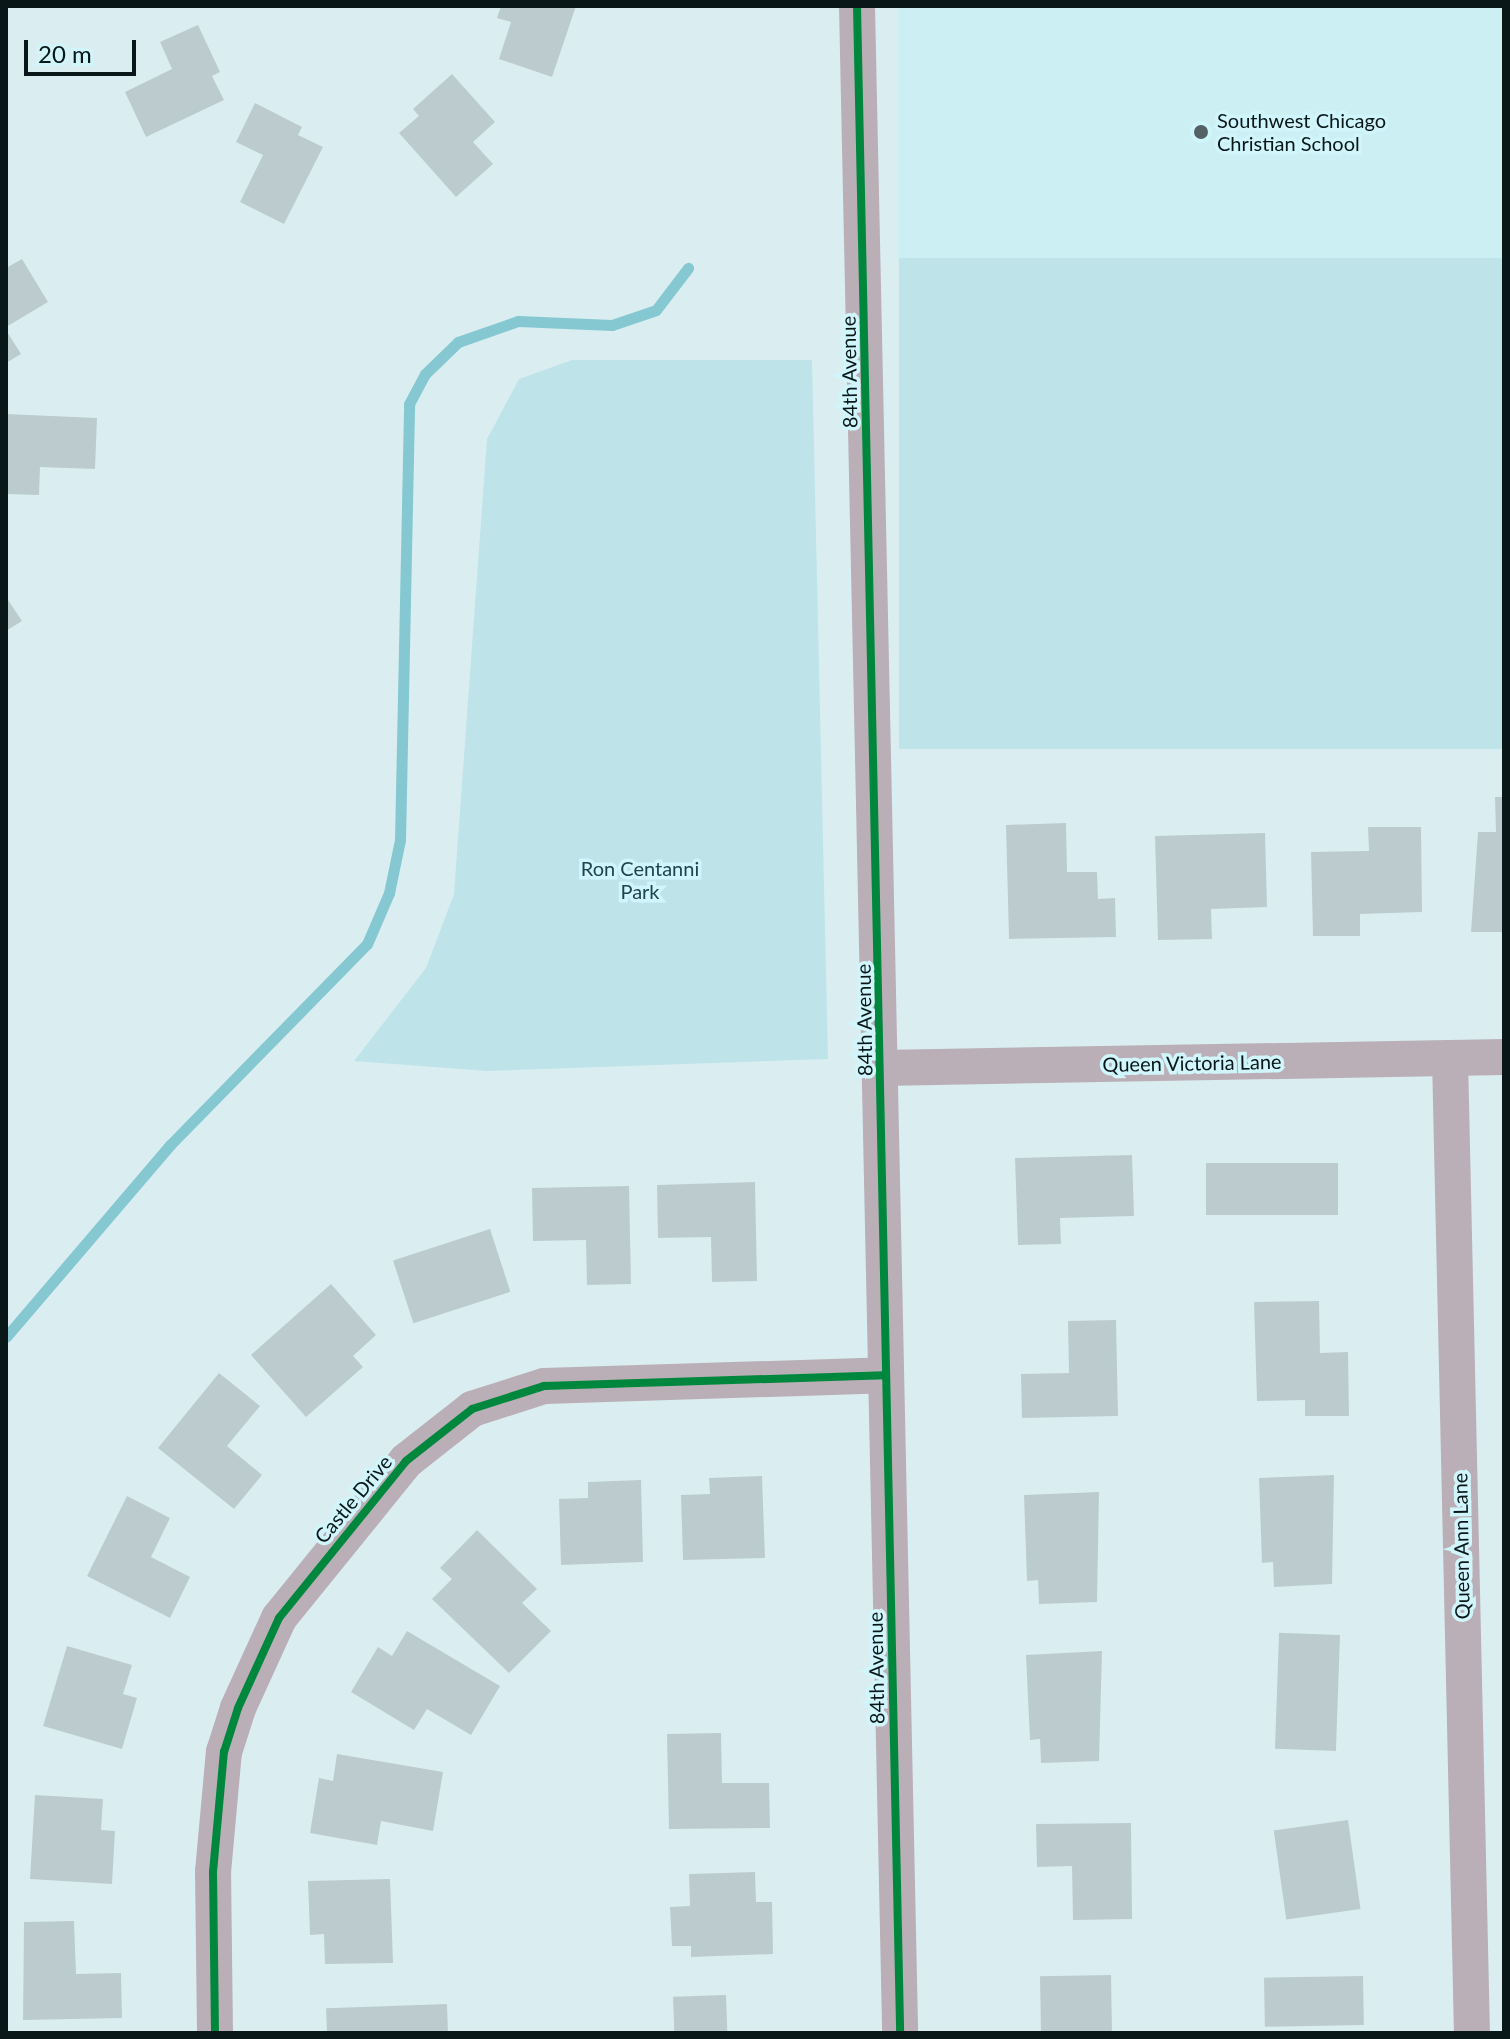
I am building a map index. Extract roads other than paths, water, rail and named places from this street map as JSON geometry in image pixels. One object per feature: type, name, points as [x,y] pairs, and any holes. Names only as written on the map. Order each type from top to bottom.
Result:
[{"type":"street","name":"84th Avenue","points":[[857,6],[900,2033]]},
{"type":"street","name":"Queen Victoria Lane","points":[[881,1068],[1504,1057]]},
{"type":"street","name":"Queen Ann Lane","points":[[1450,1058],[1472,2033]]},
{"type":"street","name":"Castle Drive","points":[[215,2033],[213,1872],[224,1752],[238,1708],[279,1618],[406,1461],[472,1409],[544,1386],[885,1375]]},
{"type":"waterway","points":[[6,1337],[170,1145],[367,944],[389,893],[400,840],[409,404],[425,374],[458,342],[518,321],[612,325],[656,310],[688,268]]},
{"type":"place","name":"Southwest Chicago Christian School","points":[[1201,132]]},
{"type":"park label","name":"Ron Centanni Park","points":[[640,880]]}]
